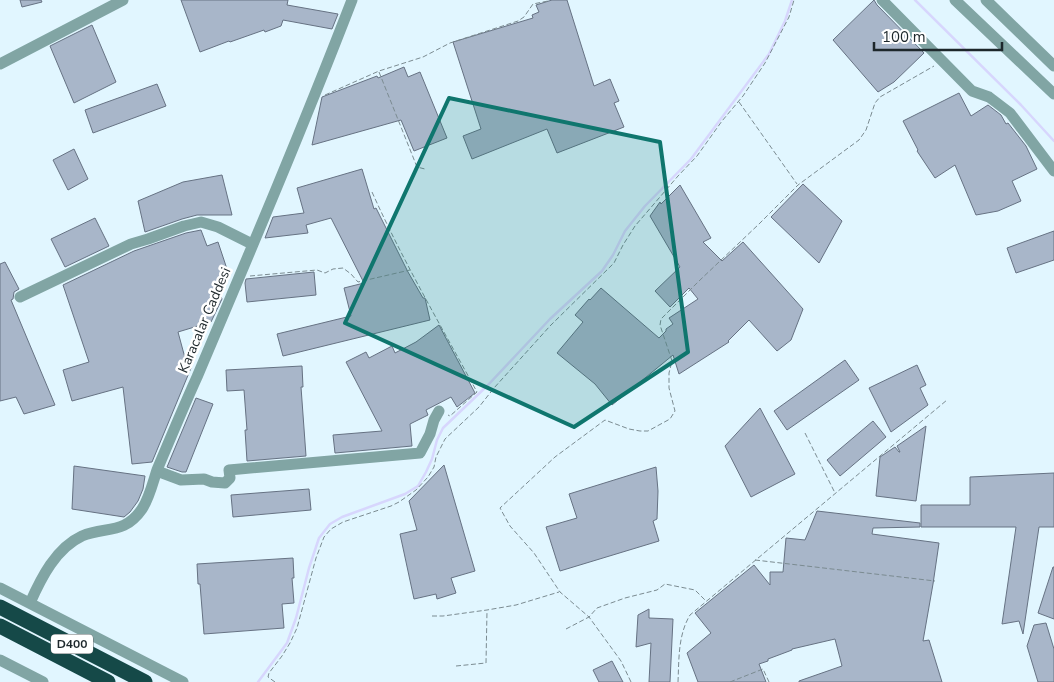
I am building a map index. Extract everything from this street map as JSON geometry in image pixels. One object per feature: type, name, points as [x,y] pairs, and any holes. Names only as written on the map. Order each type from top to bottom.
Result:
[{"type":"highway","name":"D400","points":[[0,607],[145,682]]},
{"type":"highway","name":"D400","points":[[0,626],[108,682]]},
{"type":"street","points":[[0,64],[123,0]]},
{"type":"street","name":"Karacalar Caddesi","points":[[30,603],[38,584],[58,554],[73,541],[84,535],[118,528],[132,521],[143,507],[313,101],[352,0]]},
{"type":"street","points":[[882,0],[972,91],[989,97],[1010,113],[1054,171]]},
{"type":"street","points":[[955,0],[1054,94]]},
{"type":"street","points":[[986,0],[1054,66]]},
{"type":"street","points":[[20,297],[131,244],[201,222],[218,227],[252,244]]},
{"type":"street","points":[[157,471],[181,480],[204,479],[225,483],[230,478],[229,470],[420,453],[439,411]]},
{"type":"street","points":[[0,588],[183,682]]},
{"type":"street","points":[[0,660],[43,682]]},
{"type":"path","points":[[275,682],[268,677],[269,672],[282,656],[297,628],[316,558],[324,537],[331,529],[343,522],[391,506],[416,490],[434,467],[436,457],[445,439],[479,407],[550,326],[614,264],[635,226],[697,156],[739,101],[772,51],[789,17],[794,0]]},
{"type":"path","points":[[313,101],[379,71],[423,57],[450,43],[518,21],[524,17],[533,4],[548,1]]},
{"type":"path","points":[[631,682],[621,661],[589,617],[560,592],[534,553],[510,526],[500,508],[555,457],[604,420],[640,431],[648,431],[670,419],[675,411],[669,388],[669,373],[672,361],[660,325],[661,320],[798,185],[859,140],[866,130],[875,103],[880,97],[925,72],[934,66],[940,58]]},
{"type":"path","points":[[379,71],[417,167],[425,169]]},
{"type":"path","points":[[739,101],[798,185]]},
{"type":"path","points":[[372,192],[410,270],[477,392],[450,416],[439,411]]},
{"type":"path","points":[[240,277],[318,270],[326,273],[333,269],[343,268],[358,282],[410,270]]},
{"type":"path","points":[[678,682],[680,644],[684,624],[690,615],[947,400]]},
{"type":"path","points":[[806,433],[836,494]]},
{"type":"path","points":[[754,560],[934,581]]},
{"type":"path","points":[[566,629],[589,617],[597,608],[625,598],[657,590],[665,584],[695,590],[706,601]]},
{"type":"path","points":[[432,616],[516,605],[560,592]]},
{"type":"path","points":[[456,666],[486,663],[487,610]]},
{"type":"path","points":[[730,682],[763,669],[769,682]]},
{"type":"highlighted area","points":[[449,98],[660,142],[688,352],[574,427],[345,323]]},
{"type":"building","points":[[20,0],[41,0],[42,2],[22,7]]},
{"type":"building","points":[[181,0],[288,0],[287,5],[338,14],[332,29],[283,20],[281,26],[229,41],[200,52]]},
{"type":"building","points":[[552,0],[567,0],[594,86],[610,79],[619,101],[614,103],[624,127],[557,153],[547,129],[472,159],[463,136],[481,129],[453,42],[533,18],[532,15],[539,12],[536,5]]},
{"type":"building","points":[[874,0],[924,53],[894,82],[878,92],[833,40]]},
{"type":"building","points":[[92,25],[116,82],[74,103],[50,46]]},
{"type":"building","points":[[404,67],[408,77],[420,72],[447,138],[414,151],[401,120],[312,145],[322,97]]},
{"type":"building","points":[[157,84],[166,106],[93,133],[85,110]]},
{"type":"building","points":[[959,93],[971,116],[988,105],[1001,115],[1006,124],[1008,123],[1026,146],[1037,169],[1012,181],[1021,201],[998,211],[976,215],[955,165],[935,178],[917,151],[903,121]]},
{"type":"building","points":[[74,149],[88,179],[68,190],[53,160]]},
{"type":"building","points":[[362,169],[374,209],[376,208],[408,272],[423,298],[425,298],[430,320],[283,356],[277,334],[351,316],[344,288],[364,283],[331,218],[306,225],[308,233],[265,238],[273,217],[304,213],[297,188]]},
{"type":"building","points":[[222,175],[232,215],[197,215],[145,232],[138,201],[183,182]]},
{"type":"building","points":[[803,184],[842,221],[819,263],[771,217]]},
{"type":"building","points":[[680,185],[711,238],[703,242],[722,261],[743,242],[803,309],[791,340],[777,351],[749,320],[729,342],[679,374],[673,355],[612,405],[595,384],[557,353],[583,322],[575,315],[601,288],[659,338],[673,324],[669,318],[698,299],[689,288],[670,307],[655,291],[680,267],[650,216],[660,202],[661,204]]},
{"type":"building","points":[[95,218],[109,246],[65,267],[51,239]]},
{"type":"building","points":[[201,230],[207,246],[218,242],[227,269],[224,289],[219,290],[222,299],[211,322],[178,332],[188,369],[191,368],[152,462],[132,464],[123,387],[72,401],[63,370],[89,362],[63,285],[134,251],[186,233]]},
{"type":"building","points":[[1054,231],[1054,260],[1016,273],[1007,248]]},
{"type":"building","points":[[5,262],[19,289],[14,292],[13,299],[11,300],[55,405],[24,414],[16,397],[0,401],[0,264]]},
{"type":"building","points":[[314,272],[316,295],[247,302],[246,279]]},
{"type":"building","points":[[439,325],[475,393],[457,407],[451,397],[426,410],[428,415],[410,424],[412,446],[335,453],[333,435],[382,431],[346,362],[366,352],[369,358],[392,346],[395,353],[416,342]]},
{"type":"building","points":[[845,360],[859,380],[787,430],[774,411]]},
{"type":"building","points":[[917,365],[926,385],[920,388],[928,405],[891,432],[869,388]]},
{"type":"building","points":[[302,366],[303,387],[301,387],[306,456],[247,461],[244,390],[227,391],[226,370]]},
{"type":"building","points":[[196,398],[213,404],[186,472],[182,472],[167,467]]},
{"type":"building","points":[[760,408],[795,474],[751,497],[725,446]]},
{"type":"building","points":[[873,421],[886,437],[840,476],[827,460]]},
{"type":"building","points":[[926,426],[916,501],[876,496],[880,457],[895,447],[900,452],[897,446]]},
{"type":"building","points":[[444,465],[475,571],[451,578],[456,593],[437,599],[436,594],[414,599],[400,534],[417,530],[409,501]]},
{"type":"building","points":[[74,466],[145,476],[143,489],[138,501],[124,517],[72,509]]},
{"type":"building","points":[[656,467],[658,491],[657,519],[653,521],[659,541],[560,571],[546,527],[577,518],[569,494]]},
{"type":"building","points":[[1054,473],[1054,527],[1039,527],[1023,634],[1019,621],[1002,624],[1016,527],[921,527],[921,505],[970,505],[970,477]]},
{"type":"building","points":[[309,489],[311,510],[233,517],[231,495]]},
{"type":"building","points":[[817,511],[920,523],[920,527],[873,528],[872,534],[939,543],[923,641],[929,640],[942,682],[799,682],[842,666],[835,639],[792,649],[759,664],[766,682],[698,682],[687,653],[711,633],[695,613],[754,565],[770,585],[770,572],[783,572],[786,538],[805,540]]},
{"type":"building","points":[[293,558],[294,603],[282,604],[284,628],[204,634],[197,564]]},
{"type":"building","points":[[1054,567],[1054,619],[1038,613]]},
{"type":"building","points":[[649,609],[649,618],[673,619],[670,682],[649,682],[651,643],[636,647],[638,615]]},
{"type":"building","points":[[1046,623],[1054,649],[1054,682],[1038,682],[1027,646],[1034,625]]},
{"type":"building","points":[[612,661],[623,682],[599,682],[593,670]]},
{"type":"waterway","points":[[258,682],[287,643],[319,538],[330,524],[342,517],[405,494],[418,486],[432,459],[437,440],[443,428],[488,385],[550,319],[602,271],[613,255],[625,231],[645,206],[691,159],[769,54],[785,21],[792,0]]},
{"type":"waterway","points":[[915,0],[1021,105],[1054,141]]}]
